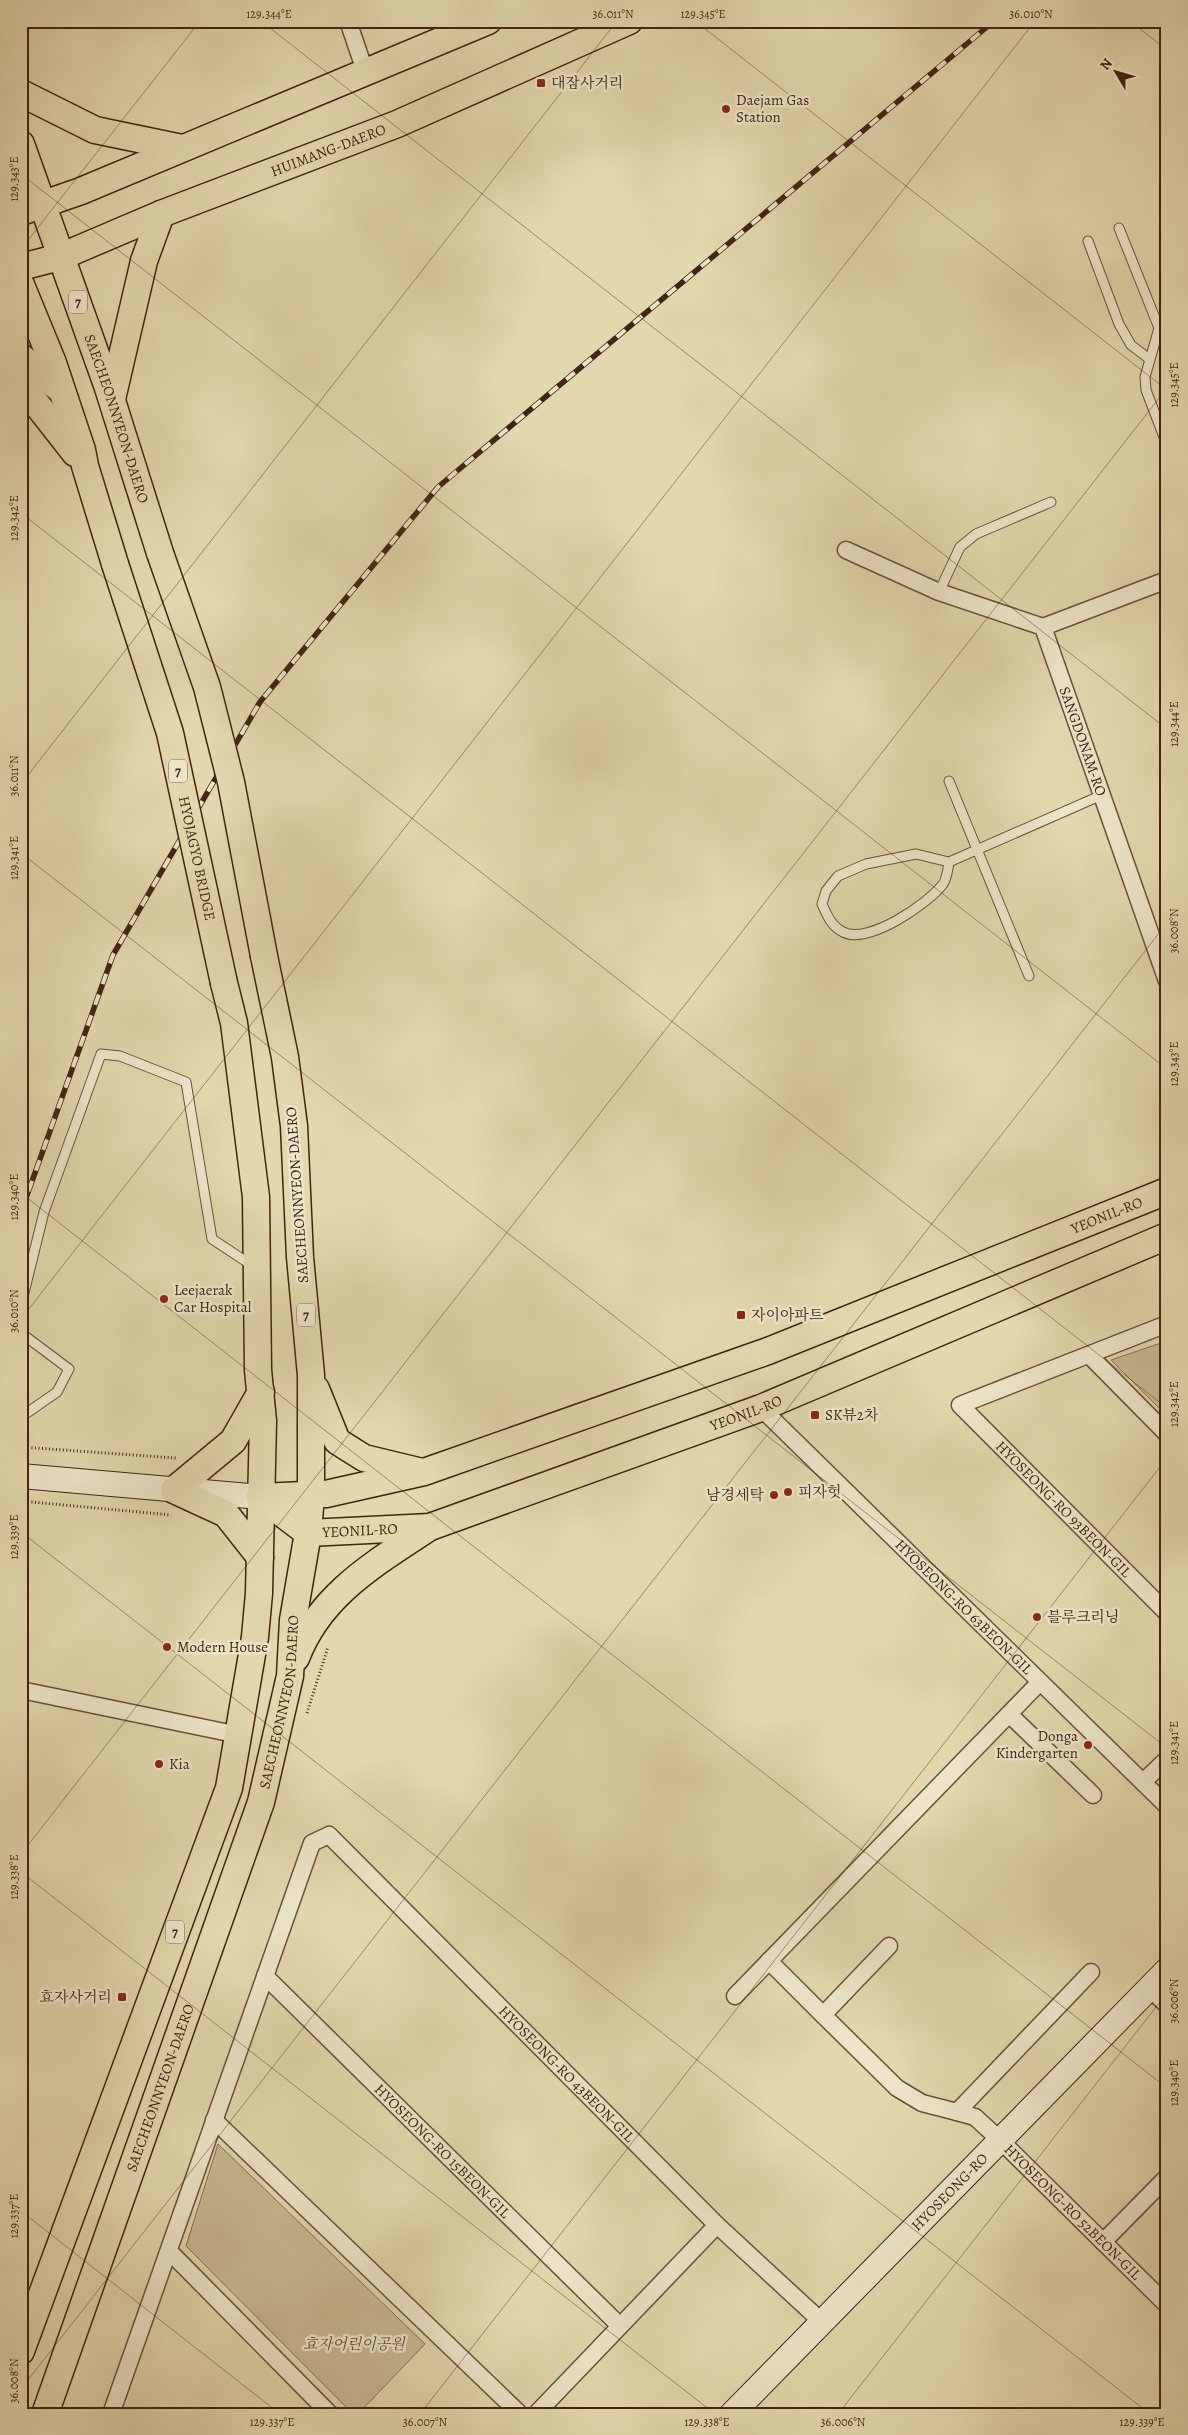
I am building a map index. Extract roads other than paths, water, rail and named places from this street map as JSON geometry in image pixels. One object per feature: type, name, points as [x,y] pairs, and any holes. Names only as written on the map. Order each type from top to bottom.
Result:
[{"type":"main road","points":[[32,208],[81,191],[488,21]]},
{"type":"main road","name":"HUIMANG-DAERO","points":[[21,267],[60,257],[161,214],[397,124],[629,21]]},
{"type":"main road","points":[[21,93],[95,130],[182,148]]},
{"type":"main road","name":"SAECHEONNYEON-DAERO","points":[[21,144],[32,208],[60,257],[74,291],[112,400],[160,553],[207,686],[231,782],[285,1057],[294,1126],[300,1257],[311,1375],[311,1495],[308,1533],[293,1620],[290,1676],[262,1802],[45,2414]]},
{"type":"main road","points":[[112,400],[144,261],[161,214]]},
{"type":"main road","name":"7","points":[[21,285],[62,390],[82,450],[85,466]]},
{"type":"main road","points":[[21,357],[62,390]]},
{"type":"main road","points":[[21,384],[85,466]]},
{"type":"main road","name":"HYOJAGYO BRIDGE","points":[[85,466],[170,733],[234,1023],[256,1197],[257,1269]]},
{"type":"main road","name":"YEONIL-RO","points":[[260,1497],[326,1494],[424,1472],[768,1351],[1167,1191]]},
{"type":"main road","name":"YEONIL-RO","points":[[308,1533],[430,1527],[761,1408],[1167,1236]]},
{"type":"main road","name":"7","points":[[21,2351],[229,1788],[254,1637],[260,1557],[263,1421],[257,1269]]},
{"type":"main road","points":[[311,1375],[338,1441],[364,1458],[424,1472]]},
{"type":"main road","points":[[260,1557],[226,1514],[174,1490],[234,1441],[261,1392]]},
{"type":"main road","points":[[260,1497],[308,1533]]},
{"type":"main road","points":[[290,1676],[305,1634],[337,1596],[367,1568],[430,1527]]},
{"type":"street","points":[[348,21],[366,71]]},
{"type":"street","points":[[846,550],[939,592],[1043,627],[1167,580]]},
{"type":"street","name":"SANGDONAM-RO","points":[[1043,627],[1167,981]]},
{"type":"street","points":[[1167,1324],[1089,1354],[1167,1434]]},
{"type":"street","name":"HYOSEONG-RO 93BEON-GIL","points":[[1089,1354],[960,1404],[1167,1613]]},
{"type":"street","name":"HYOSEONG-RO 63BEON-GIL","points":[[761,1408],[1167,1806]]},
{"type":"street","points":[[21,1476],[260,1497]]},
{"type":"street","points":[[735,1996],[1040,1682]]},
{"type":"street","points":[[21,1690],[239,1735]]},
{"type":"street","points":[[1009,1714],[1093,1795]]},
{"type":"street","points":[[1142,1782],[1167,1759]]},
{"type":"street","name":"HYOSEONG-RO 43BEON-GIL","points":[[265,1976],[312,1843],[329,1835],[717,2225],[822,2322]]},
{"type":"street","points":[[823,2015],[889,1946]]},
{"type":"street","name":"HYOSEONG-RO 52BEON-GIL","points":[[769,1961],[897,2088],[922,2103],[975,2117],[1167,2305]]},
{"type":"street","name":"HYOSEONG-RO","points":[[732,2414],[1167,1970]]},
{"type":"street","points":[[958,2112],[1091,1972]]},
{"type":"street","points":[[113,2413],[265,1976]]},
{"type":"street","name":"HYOSEONG-RO 15BEON-GIL","points":[[265,1976],[620,2326]]},
{"type":"street","points":[[1149,1988],[1167,2005]]},
{"type":"street","points":[[214,2120],[520,2414]]},
{"type":"street","points":[[1103,2242],[1167,2177]]},
{"type":"street","points":[[536,2414],[717,2225]]},
{"type":"street","points":[[168,2251],[330,2414]]},
{"type":"lane","points":[[1119,228],[1159,328],[1148,358],[1145,377],[1146,390],[1167,445]]},
{"type":"lane","points":[[1088,241],[1119,324],[1131,345],[1148,358]]},
{"type":"lane","points":[[939,592],[960,547],[976,534],[1051,502]]},
{"type":"lane","points":[[949,781],[979,850],[1029,976]]},
{"type":"lane","points":[[949,862],[944,883],[911,912],[876,932],[844,933],[831,922],[822,904],[826,890],[838,876],[866,864],[916,854],[949,862],[1102,794]]},
{"type":"lane","points":[[21,1305],[44,1212],[101,1054],[120,1056],[186,1082],[212,1238],[257,1269]]},
{"type":"lane","points":[[21,1333],[69,1369],[57,1392],[21,1416]]},
{"type":"railway","points":[[21,1212],[113,955],[260,702],[438,487],[994,21]]},
{"type":"place","name":"대잠사거리","points":[[541,83]]},
{"type":"place","name":"Daejam Gas Station","points":[[726,109]]},
{"type":"place","name":"Leejaerak Car Hospital","points":[[164,1299]]},
{"type":"place","name":"자이아파트","points":[[741,1315]]},
{"type":"place","name":"SK뷰2차","points":[[815,1415]]},
{"type":"place","name":"피자헛","points":[[788,1492]]},
{"type":"place","name":"남경세탁","points":[[774,1495]]},
{"type":"place","name":"블루크리닝","points":[[1037,1617]]},
{"type":"place","name":"Modern House","points":[[167,1647]]},
{"type":"place","name":"Donga Kindergarten","points":[[1088,1745]]},
{"type":"place","name":"Kia","points":[[159,1764]]},
{"type":"place","name":"효자사거리","points":[[122,1997]]},
{"type":"park label","name":"효자어린이공원","points":[[354,2344]]}]
